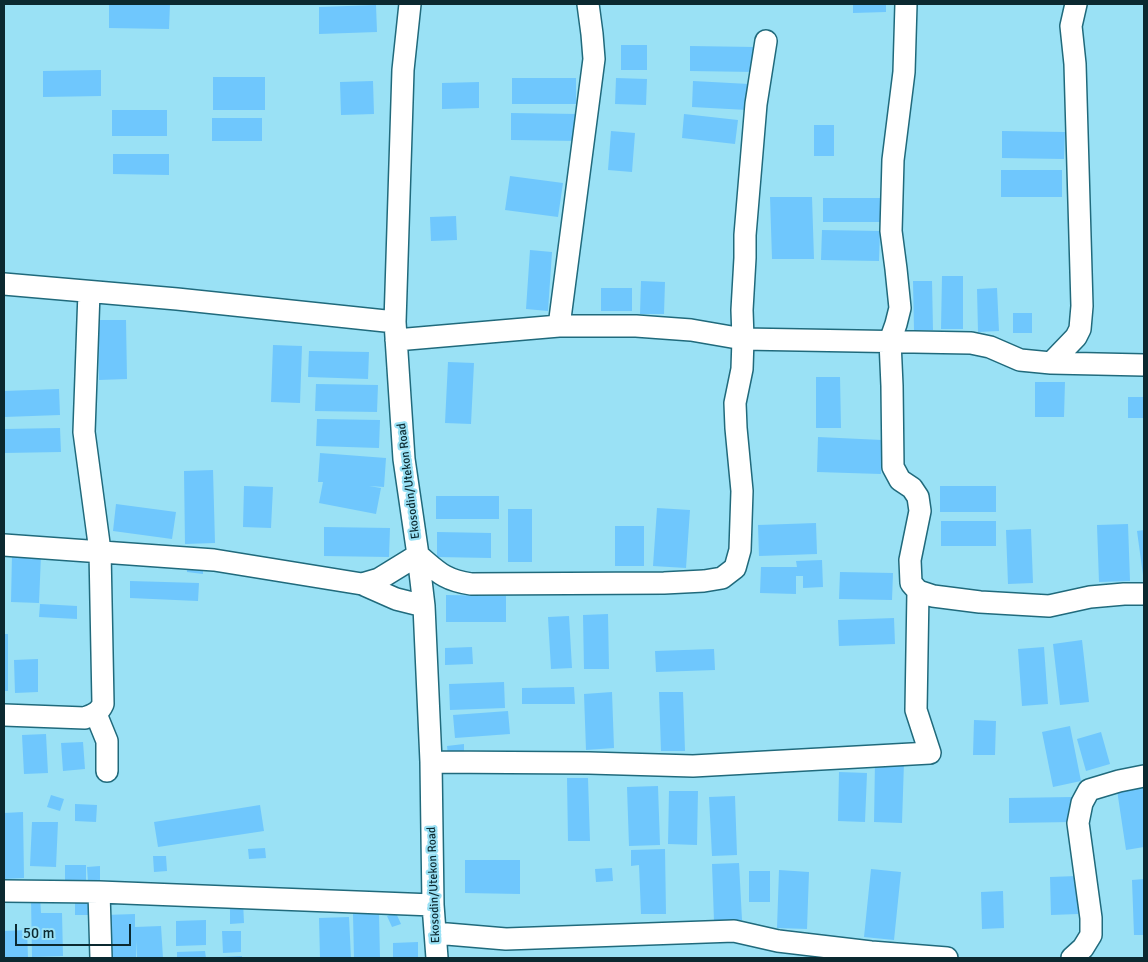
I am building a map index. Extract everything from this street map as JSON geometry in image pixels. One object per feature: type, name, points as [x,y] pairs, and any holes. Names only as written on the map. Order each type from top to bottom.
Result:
[{"type":"street","name":"Ekosodin/Utekon Road","points":[[410,4],[403,70],[396,331],[404,459],[424,606],[431,762],[433,905],[438,958]]},
{"type":"street","points":[[559,326],[594,59],[588,4]]},
{"type":"street","points":[[906,4],[904,72],[892,178],[891,232],[900,308],[890,342],[893,467],[900,480],[912,488],[918,497],[920,511],[910,560],[912,583],[918,591],[933,596],[980,602],[1049,606],[1090,597],[1144,594]]},
{"type":"street","points":[[1051,363],[1076,337],[1080,329],[1082,306],[1075,64],[1071,26],[1076,4]]},
{"type":"street","points":[[362,584],[379,579],[418,556],[442,576],[456,582],[471,584],[704,581],[722,578],[734,568],[740,550],[742,492],[735,403],[742,369],[745,235],[756,104],[766,41]]},
{"type":"street","points":[[4,284],[177,299],[396,331],[559,326],[636,326],[691,330],[743,339],[971,343],[990,347],[1020,360],[1051,363],[1144,365]]},
{"type":"street","points":[[4,715],[85,718],[96,714],[103,704],[100,551],[84,432],[89,292]]},
{"type":"street","points":[[4,545],[214,560],[362,584],[396,599],[424,606]]},
{"type":"street","points":[[431,762],[693,766],[930,753],[916,710],[918,591]]},
{"type":"street","points":[[96,714],[107,741],[107,771]]},
{"type":"street","points":[[1083,955],[1091,935],[1091,918],[1078,823],[1082,803],[1089,790],[1144,776]]},
{"type":"street","points":[[4,891],[99,892],[433,905]]},
{"type":"street","points":[[99,892],[101,958]]},
{"type":"street","points":[[436,933],[506,939],[734,931],[778,941],[871,952],[947,958]]},
{"type":"building","points":[[109,4],[170,4],[169,29],[109,28]]},
{"type":"building","points":[[853,4],[886,4],[886,12],[853,13]]},
{"type":"building","points":[[376,5],[377,32],[319,34],[319,7]]},
{"type":"building","points":[[621,45],[647,45],[647,70],[621,70]]},
{"type":"building","points":[[690,46],[755,47],[755,72],[690,71]]},
{"type":"building","points":[[101,70],[101,96],[43,97],[43,71]]},
{"type":"building","points":[[213,77],[265,77],[265,110],[213,110]]},
{"type":"building","points":[[512,78],[576,78],[576,104],[512,104]]},
{"type":"building","points":[[616,78],[647,79],[646,105],[615,104]]},
{"type":"building","points":[[373,81],[374,114],[341,115],[340,82]]},
{"type":"building","points":[[693,81],[749,84],[747,110],[692,107]]},
{"type":"building","points":[[479,82],[479,108],[442,109],[442,83]]},
{"type":"building","points":[[112,110],[167,110],[167,136],[112,136]]},
{"type":"building","points":[[511,113],[578,114],[578,141],[511,140]]},
{"type":"building","points":[[684,114],[738,120],[735,144],[682,138]]},
{"type":"building","points":[[212,118],[262,118],[262,141],[212,141]]},
{"type":"building","points":[[814,125],[834,125],[834,156],[814,156]]},
{"type":"building","points":[[611,131],[635,133],[632,172],[608,170]]},
{"type":"building","points":[[1002,131],[1065,132],[1064,159],[1002,158]]},
{"type":"building","points":[[113,154],[169,154],[169,175],[113,174]]},
{"type":"building","points":[[1001,170],[1062,170],[1062,197],[1001,197]]},
{"type":"building","points":[[510,176],[563,183],[558,217],[505,210]]},
{"type":"building","points":[[770,197],[812,197],[814,259],[772,259]]},
{"type":"building","points":[[823,198],[884,198],[884,222],[823,222]]},
{"type":"building","points":[[456,216],[457,240],[431,241],[430,217]]},
{"type":"building","points":[[822,230],[880,231],[879,261],[821,260]]},
{"type":"building","points":[[530,250],[552,252],[548,311],[526,309]]},
{"type":"building","points":[[942,276],[963,276],[963,329],[941,329]]},
{"type":"building","points":[[641,281],[665,282],[664,314],[640,314]]},
{"type":"building","points":[[913,281],[932,281],[933,330],[914,330]]},
{"type":"building","points":[[601,288],[632,288],[632,311],[601,311]]},
{"type":"building","points":[[997,288],[999,331],[978,332],[977,289]]},
{"type":"building","points":[[1013,313],[1032,313],[1032,333],[1013,333]]},
{"type":"building","points":[[98,320],[126,320],[127,379],[99,380]]},
{"type":"building","points":[[273,345],[302,346],[300,403],[271,402]]},
{"type":"building","points":[[309,351],[369,352],[368,379],[308,377]]},
{"type":"building","points":[[448,362],[474,363],[471,424],[445,423]]},
{"type":"building","points":[[816,377],[840,377],[841,428],[816,428]]},
{"type":"building","points":[[1035,382],[1065,382],[1064,417],[1035,417]]},
{"type":"building","points":[[316,384],[378,385],[377,412],[315,411]]},
{"type":"building","points":[[59,389],[60,415],[4,417],[4,391]]},
{"type":"building","points":[[1128,397],[1144,397],[1144,418],[1128,418]]},
{"type":"building","points":[[317,419],[380,420],[379,448],[316,446]]},
{"type":"building","points":[[60,428],[61,452],[4,453],[4,429]]},
{"type":"building","points":[[818,437],[882,440],[881,474],[817,472]]},
{"type":"building","points":[[320,453],[386,458],[384,487],[369,486],[381,488],[376,514],[319,503],[323,482],[318,482]]},
{"type":"building","points":[[213,470],[215,543],[185,544],[184,471]]},
{"type":"building","points":[[244,486],[273,487],[271,528],[243,527]]},
{"type":"building","points":[[940,486],[996,486],[996,512],[940,512]]},
{"type":"building","points":[[436,496],[499,496],[499,519],[436,519]]},
{"type":"building","points":[[116,504],[176,512],[172,539],[113,531]]},
{"type":"building","points":[[657,508],[690,510],[686,568],[653,566]]},
{"type":"building","points":[[508,509],[532,509],[532,562],[508,562]]},
{"type":"building","points":[[941,521],[996,521],[996,546],[941,546]]},
{"type":"building","points":[[816,523],[817,554],[759,556],[758,525]]},
{"type":"building","points":[[1128,524],[1130,581],[1099,582],[1097,525]]},
{"type":"building","points":[[615,526],[644,526],[644,566],[615,566]]},
{"type":"building","points":[[324,527],[390,528],[389,557],[324,556]]},
{"type":"building","points":[[1031,529],[1033,583],[1008,584],[1006,530]]},
{"type":"building","points":[[1144,530],[1144,575],[1143,575],[1137,531]]},
{"type":"building","points":[[437,532],[491,533],[491,558],[437,557]]},
{"type":"building","points":[[12,554],[41,555],[39,603],[11,602]]},
{"type":"building","points":[[822,560],[823,587],[803,588],[803,576],[796,576],[796,594],[760,593],[761,567],[797,567],[796,561]]},
{"type":"building","points":[[187,564],[203,566],[203,574],[187,572]]},
{"type":"building","points":[[840,572],[893,573],[892,600],[839,599]]},
{"type":"building","points":[[130,581],[199,583],[198,601],[130,598]]},
{"type":"building","points":[[446,595],[506,596],[506,622],[446,622]]},
{"type":"building","points":[[40,604],[77,606],[77,619],[39,617]]},
{"type":"building","points":[[608,614],[609,669],[584,669],[583,615]]},
{"type":"building","points":[[569,616],[572,668],[551,669],[548,617]]},
{"type":"building","points":[[894,618],[895,644],[839,646],[838,620]]},
{"type":"building","points":[[4,634],[8,634],[8,691],[4,691]]},
{"type":"building","points":[[1082,640],[1089,702],[1060,705],[1053,644]]},
{"type":"building","points":[[472,647],[473,664],[445,665],[445,648]]},
{"type":"building","points":[[1044,647],[1048,704],[1022,706],[1018,649]]},
{"type":"building","points":[[714,649],[715,670],[656,672],[655,651]]},
{"type":"building","points":[[38,659],[38,692],[15,693],[14,660]]},
{"type":"building","points":[[504,682],[505,708],[450,710],[449,684]]},
{"type":"building","points":[[574,687],[575,704],[522,704],[522,688]]},
{"type":"building","points":[[612,692],[614,748],[586,750],[584,694]]},
{"type":"building","points":[[659,692],[683,692],[685,751],[661,751]]},
{"type":"building","points":[[508,711],[510,734],[455,738],[453,715]]},
{"type":"building","points":[[974,720],[996,721],[995,755],[973,755]]},
{"type":"building","points":[[1070,726],[1081,781],[1053,787],[1042,732]]},
{"type":"building","points":[[1101,732],[1110,764],[1086,771],[1077,739]]},
{"type":"building","points":[[46,734],[48,773],[24,774],[22,735]]},
{"type":"building","points":[[83,742],[85,769],[63,771],[61,743]]},
{"type":"building","points":[[464,744],[464,754],[448,756],[447,746]]},
{"type":"building","points":[[875,761],[904,762],[902,823],[874,822]]},
{"type":"building","points":[[839,772],[867,773],[865,822],[838,821]]},
{"type":"building","points":[[567,778],[588,778],[590,841],[568,841]]},
{"type":"building","points":[[658,786],[660,845],[629,846],[627,787]]},
{"type":"building","points":[[1144,786],[1144,847],[1126,850],[1117,790]]},
{"type":"building","points":[[669,791],[698,791],[697,845],[668,844]]},
{"type":"building","points":[[51,795],[64,799],[60,811],[47,807]]},
{"type":"building","points":[[735,796],[737,855],[712,856],[709,797]]},
{"type":"building","points":[[1072,797],[1072,822],[1009,823],[1009,798]]},
{"type":"building","points":[[75,804],[97,805],[96,822],[75,821]]},
{"type":"building","points":[[260,805],[264,831],[158,847],[154,822]]},
{"type":"building","points":[[23,812],[24,878],[4,879],[4,813]]},
{"type":"building","points":[[32,822],[58,822],[56,867],[30,866]]},
{"type":"building","points":[[265,848],[266,858],[249,859],[248,849]]},
{"type":"building","points":[[665,849],[666,914],[641,914],[639,865],[631,866],[631,850]]},
{"type":"building","points":[[153,856],[166,856],[167,871],[154,872]]},
{"type":"building","points":[[465,860],[520,860],[520,894],[465,893]]},
{"type":"building","points":[[739,863],[742,920],[714,921],[712,864]]},
{"type":"building","points":[[65,865],[86,865],[86,881],[65,881]]},
{"type":"building","points":[[100,866],[100,881],[88,881],[87,867]]},
{"type":"building","points":[[612,868],[613,881],[596,882],[595,869]]},
{"type":"building","points":[[871,869],[901,872],[894,940],[864,937]]},
{"type":"building","points":[[779,870],[809,872],[807,929],[777,928]]},
{"type":"building","points":[[749,871],[770,871],[770,902],[749,902]]},
{"type":"building","points":[[1077,876],[1078,914],[1051,915],[1050,877]]},
{"type":"building","points":[[1144,879],[1144,935],[1134,935],[1132,880]]},
{"type":"building","points":[[1003,891],[1004,928],[982,929],[981,892]]},
{"type":"building","points":[[40,897],[41,913],[62,913],[63,956],[32,957],[31,898]]},
{"type":"building","points":[[75,901],[94,901],[95,915],[75,915]]},
{"type":"building","points":[[243,901],[244,923],[230,924],[230,902]]},
{"type":"building","points":[[379,913],[380,958],[354,958],[353,914]]},
{"type":"building","points":[[396,913],[401,924],[392,927],[387,916]]},
{"type":"building","points":[[135,914],[135,927],[161,926],[163,958],[137,958],[136,940],[136,958],[107,958],[105,915]]},
{"type":"building","points":[[349,917],[351,958],[320,958],[319,918]]},
{"type":"building","points":[[206,920],[206,945],[176,946],[176,921]]},
{"type":"building","points":[[27,930],[28,958],[4,958],[4,931]]},
{"type":"building","points":[[222,931],[241,931],[241,952],[223,953]]},
{"type":"building","points":[[418,942],[418,958],[393,958],[393,943]]},
{"type":"building","points":[[205,951],[206,958],[177,958],[177,952]]},
{"type":"building","points":[[242,956],[242,958],[222,958],[222,957]]}]
